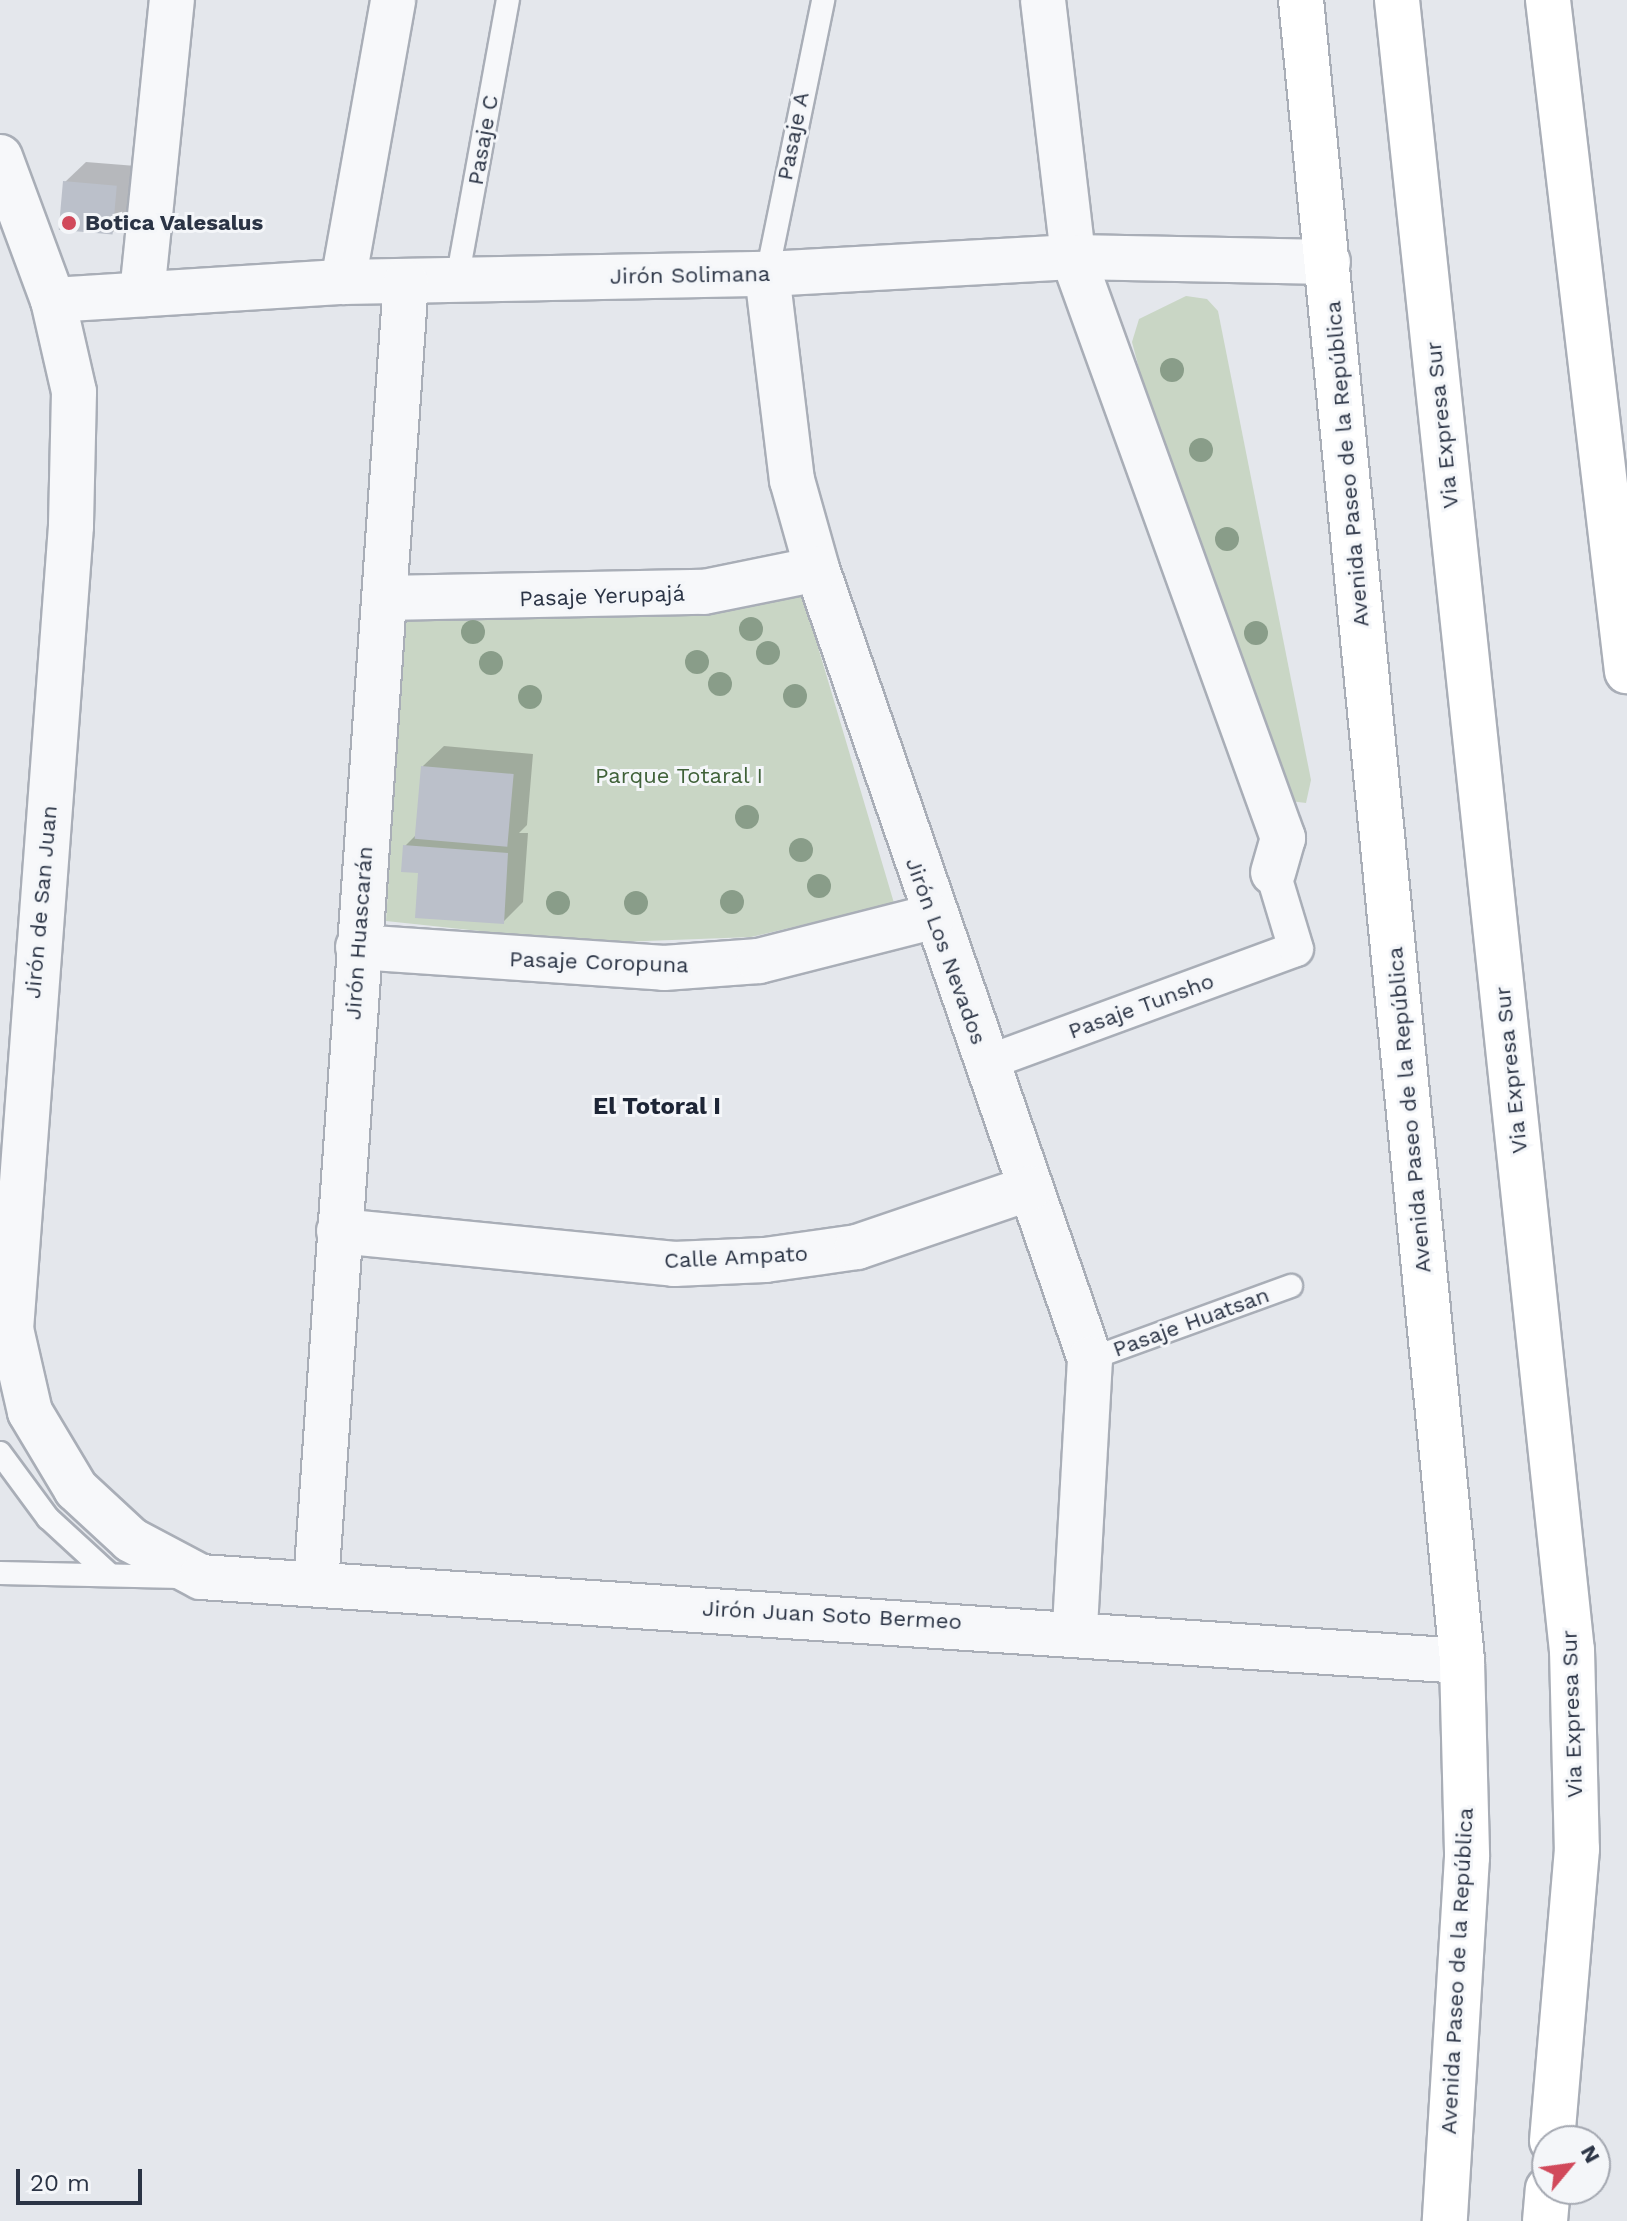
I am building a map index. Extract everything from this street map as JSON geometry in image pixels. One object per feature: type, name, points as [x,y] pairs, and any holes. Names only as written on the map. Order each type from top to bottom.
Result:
[{"type":"main road","name":"Avenida Paseo de la República","points":[[1301,0],[1462,1661],[1467,1857],[1445,2221]]},
{"type":"main road","name":"Via Expresa Sur","points":[[1397,0],[1572,1650],[1577,1849],[1553,2125]]},
{"type":"main road","points":[[1548,0],[1627,671]]},
{"type":"street","points":[[142,294],[172,0]]},
{"type":"street","points":[[343,282],[393,0]]},
{"type":"street","points":[[1043,0],[1073,257],[1283,838],[1273,873]]},
{"type":"street","name":"Jirón de San Juan","points":[[0,157],[53,300],[74,392],[71,526],[11,1329],[30,1412],[76,1489],[131,1540],[201,1577]]},
{"type":"street","name":"Jirón Solimana","points":[[53,300],[343,282],[767,274],[1073,257],[1328,262]]},
{"type":"street","name":"Jirón Los Nevados","points":[[767,274],[792,480],[817,569],[932,917],[1090,1359],[1075,1630]]},
{"type":"street","name":"Jirón Huascarán","points":[[316,1584],[406,282]]},
{"type":"street","name":"Pasaje Yerupajá","points":[[384,598],[631,597],[704,592],[817,569]]},
{"type":"street","name":"Pasaje Tunsho","points":[[986,1063],[1296,949],[1273,873]]},
{"type":"street","name":"Pasaje Coropuna","points":[[358,947],[664,968],[759,961],[932,917]]},
{"type":"street","name":"Calle Ampato","points":[[339,1231],[674,1264],[765,1260],[857,1247],[1030,1188]]},
{"type":"street","name":"Jirón Juan Soto Bermeo","points":[[201,1577],[1075,1630],[1462,1661]]},
{"type":"lane","name":"Pasaje C","points":[[457,280],[508,0]]},
{"type":"lane","name":"Pasaje A","points":[[767,274],[823,0]]},
{"type":"lane","name":"Pasaje Huatsan","points":[[1090,1359],[1291,1286]]},
{"type":"lane","points":[[0,1453],[48,1518],[110,1575]]},
{"type":"lane","points":[[0,1573],[201,1577]]},
{"type":"green space","points":[[1186,296],[1207,299],[1218,311],[1311,780],[1306,803],[1290,801],[1151,414],[1132,342],[1139,319]]},
{"type":"green space","name":"Parque Totaral I","points":[[802,593],[894,903],[751,937],[593,943],[386,921],[405,618],[636,617]]},
{"type":"building","points":[[63,181],[117,186],[113,235],[59,230]]},
{"type":"building","points":[[421,766],[514,774],[507,847],[415,839]]},
{"type":"building","points":[[403,845],[508,853],[504,924],[415,918],[418,873],[401,872]]},
{"type":"place","name":"Botica Valesalus","points":[[69,223]]},
{"type":"district","name":"El Totoral I","points":[[657,1107]]}]
